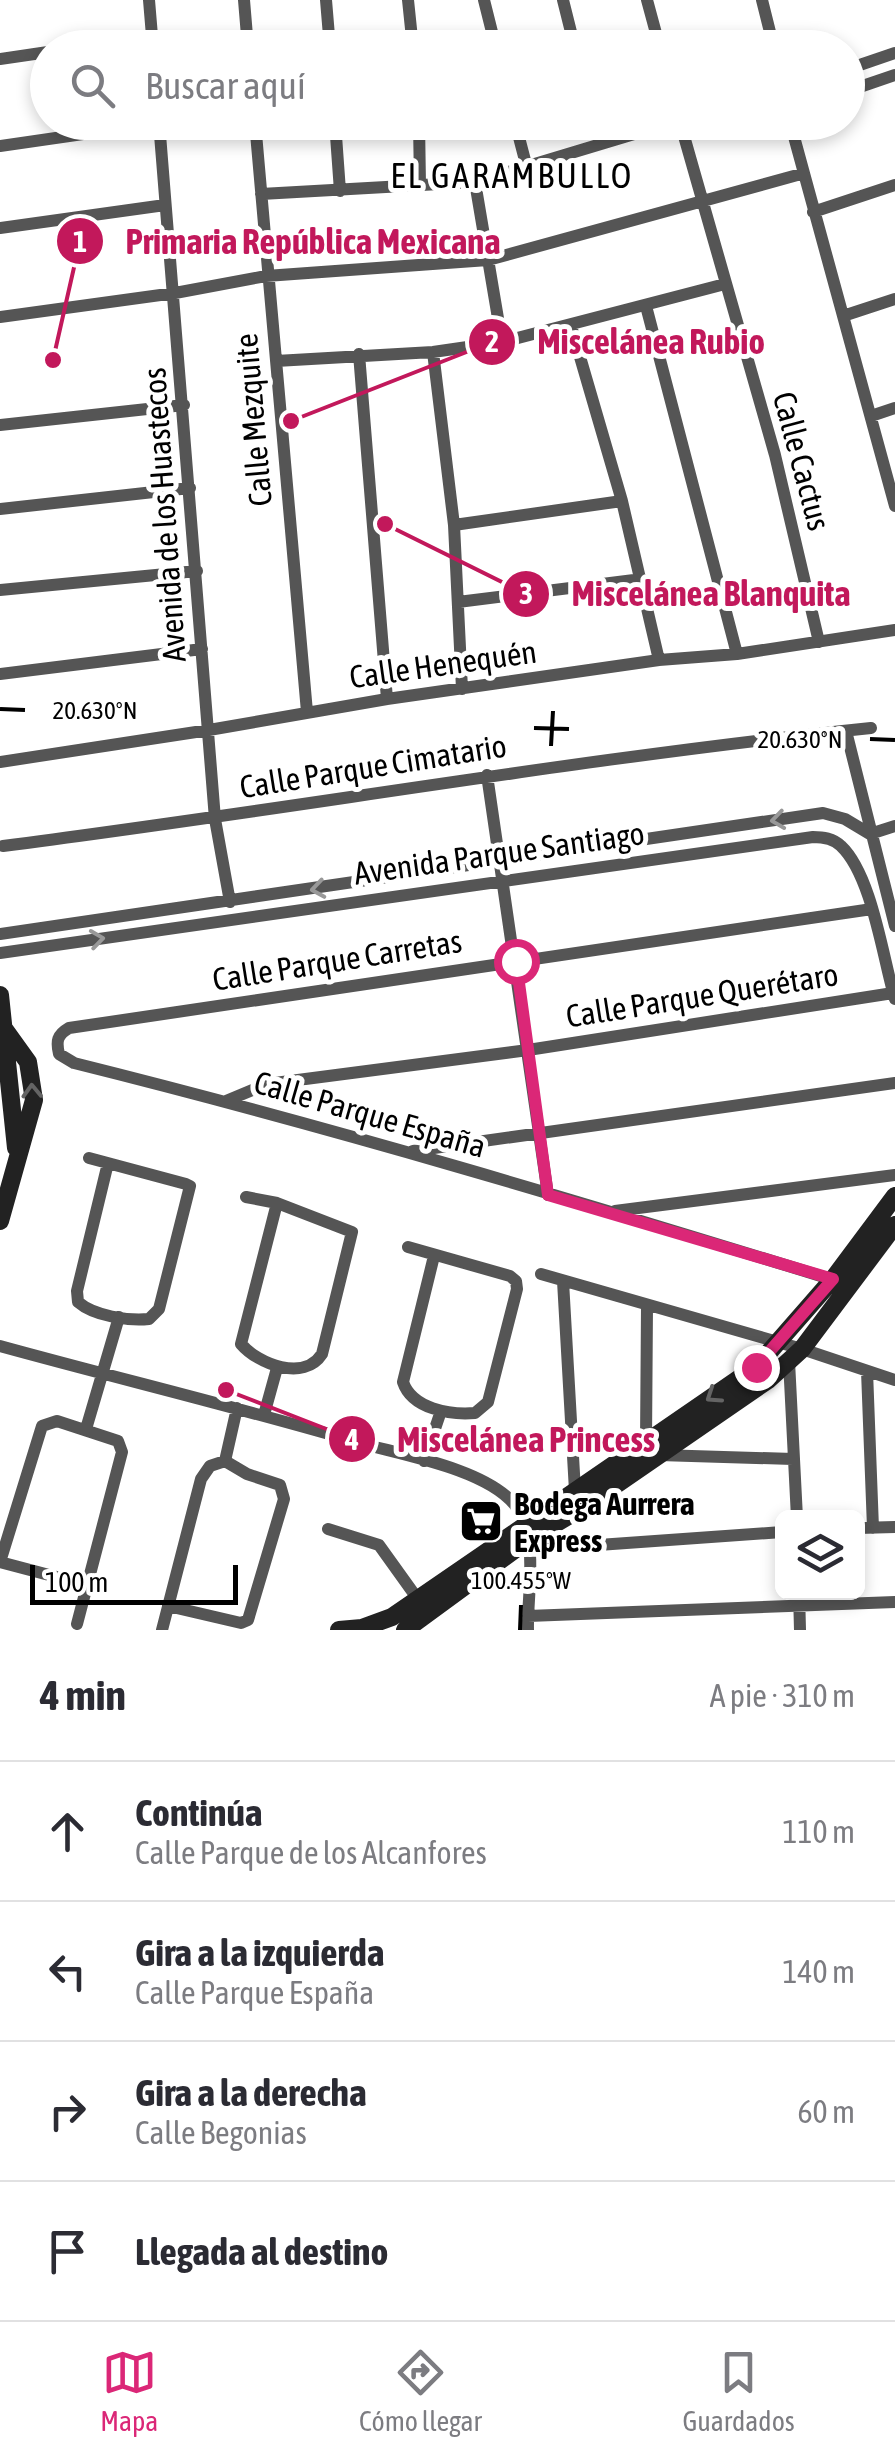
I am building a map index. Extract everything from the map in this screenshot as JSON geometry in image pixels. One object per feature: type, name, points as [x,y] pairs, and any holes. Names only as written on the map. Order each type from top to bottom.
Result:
[{"type":"street","points":[[149,0],[151,30]]},
{"type":"street","points":[[244,0],[246,30]]},
{"type":"street","points":[[326,0],[328,30]]},
{"type":"street","points":[[408,0],[410,30]]},
{"type":"street","points":[[484,0],[492,30]]},
{"type":"street","points":[[562,0],[570,30]]},
{"type":"street","points":[[646,0],[655,30]]},
{"type":"street","points":[[762,0],[770,30]]},
{"type":"street","points":[[865,63],[895,53]]},
{"type":"street","points":[[0,59],[30,55]]},
{"type":"street","points":[[865,85],[895,74]]},
{"type":"street","points":[[0,146],[41,140]]},
{"type":"street","name":"Avenida de los Huastecos","points":[[160,140],[215,819],[230,902]]},
{"type":"street","name":"Calle Mezquite","points":[[256,140],[307,712]]},
{"type":"street","points":[[336,140],[340,191]]},
{"type":"street","points":[[419,140],[420,184]]},
{"type":"street","points":[[520,140],[527,168]]},
{"type":"street","points":[[600,140],[601,144]]},
{"type":"street","points":[[261,194],[475,182],[615,140]]},
{"type":"street","name":"Calle Cactus","points":[[683,140],[704,198],[724,284],[775,455],[819,642]]},
{"type":"street","points":[[794,140],[895,506]]},
{"type":"street","points":[[0,317],[266,276],[488,260],[801,174]]},
{"type":"street","points":[[475,182],[502,342]]},
{"type":"street","points":[[813,212],[895,185]]},
{"type":"street","points":[[0,228],[166,205]]},
{"type":"street","points":[[276,361],[434,352],[502,342],[724,284]]},
{"type":"street","points":[[843,316],[895,298]]},
{"type":"street","points":[[646,306],[737,654]]},
{"type":"street","points":[[571,326],[622,502],[659,660]]},
{"type":"street","points":[[434,352],[454,525],[462,689]]},
{"type":"street","points":[[359,354],[387,698]]},
{"type":"street","points":[[0,424],[184,405]]},
{"type":"street","points":[[871,416],[895,408]]},
{"type":"street","points":[[0,509],[190,488]]},
{"type":"street","points":[[454,525],[622,502]]},
{"type":"street","points":[[0,590],[197,570]]},
{"type":"street","points":[[458,602],[642,579]]},
{"type":"street","name":"Calle Henequén","points":[[0,762],[387,698],[895,630]]},
{"type":"street","points":[[0,674],[202,649]]},
{"type":"street","name":"Calle Parque Cimatario","points":[[4,846],[215,819],[488,775],[871,728]]},
{"type":"street","points":[[846,731],[895,926]]},
{"type":"street","points":[[488,775],[548,1195]]},
{"type":"street","name":"Avenida Parque Santiago","points":[[0,934],[823,814],[846,820],[870,834]]},
{"type":"street","points":[[870,834],[895,826]]},
{"type":"street","name":"Avenida Parque Santiago","points":[[0,952],[812,836],[840,844],[855,865],[872,909],[894,996]]},
{"type":"street","name":"Calle Parque Carretas","points":[[56,1042],[60,1033],[69,1028],[872,909]]},
{"type":"street","points":[[0,994],[17,1159],[0,1222]]},
{"type":"street","name":"Calle Parque Querétaro","points":[[225,1101],[267,1084],[894,996]]},
{"type":"street","name":"Calle Parque España","points":[[56,1042],[59,1054],[74,1063],[406,1152],[841,1282]]},
{"type":"street","points":[[406,1152],[895,1083]]},
{"type":"street","points":[[89,1158],[108,1163],[190,1186],[157,1313],[145,1320],[84,1307],[77,1296],[108,1163]]},
{"type":"street","points":[[609,1212],[895,1176]]},
{"type":"street","points":[[652,1449],[768,1380],[795,1355],[895,1196]]},
{"type":"street","points":[[246,1197],[277,1203],[348,1228],[353,1236],[322,1354],[309,1365],[277,1368],[241,1344],[277,1203]]},
{"type":"street","points":[[405,1630],[652,1449],[756,1367],[895,1224]]},
{"type":"street","points":[[408,1247],[510,1276],[518,1284],[488,1402],[475,1413],[442,1410],[410,1398],[404,1382],[434,1256]]},
{"type":"street","points":[[542,1274],[780,1343],[795,1355],[895,1380]]},
{"type":"street","points":[[563,1281],[580,1499]]},
{"type":"street","points":[[647,1306],[652,1449]]},
{"type":"street","points":[[86,1429],[119,1317]]},
{"type":"street","points":[[0,1346],[264,1415],[492,1486],[513,1503],[527,1538],[528,1623],[799,1600],[895,1602]]},
{"type":"street","points":[[795,1355],[797,1510]]},
{"type":"street","points":[[264,1415],[277,1368]]},
{"type":"street","points":[[867,1372],[874,1528]]},
{"type":"street","points":[[225,1462],[237,1408]]},
{"type":"street","points":[[424,1462],[442,1410]]},
{"type":"street","points":[[77,1624],[122,1448],[118,1441],[86,1429],[56,1421],[45,1423],[39,1429],[0,1562],[86,1585]]},
{"type":"street","points":[[652,1449],[794,1459]]},
{"type":"street","points":[[162,1630],[168,1606],[202,1478],[210,1466],[225,1462],[276,1483],[284,1494],[252,1614],[242,1623],[168,1606]]},
{"type":"street","points":[[865,1528],[895,1528]]},
{"type":"street","points":[[328,1529],[379,1544],[416,1598]]},
{"type":"street","points":[[340,1630],[361,1629],[392,1617],[416,1598],[527,1538],[775,1532]]},
{"type":"street","points":[[799,1600],[800,1630]]},
{"type":"place","name":"Primaria República Mexicana","points":[[53,360]]},
{"type":"place","name":"Miscelánea Rubio","points":[[291,421]]},
{"type":"place","name":"Miscelánea Blanquita","points":[[385,524]]},
{"type":"place","name":"Miscelánea Princess","points":[[226,1390]]},
{"type":"place","name":"Bodega Aurrera Express","points":[[481,1521]]},
{"type":"district","name":"EL GARAMBULLO","points":[[512,175]]},
{"type":"route","points":[[516,961],[548,1195],[833,1279],[756,1367]]}]
